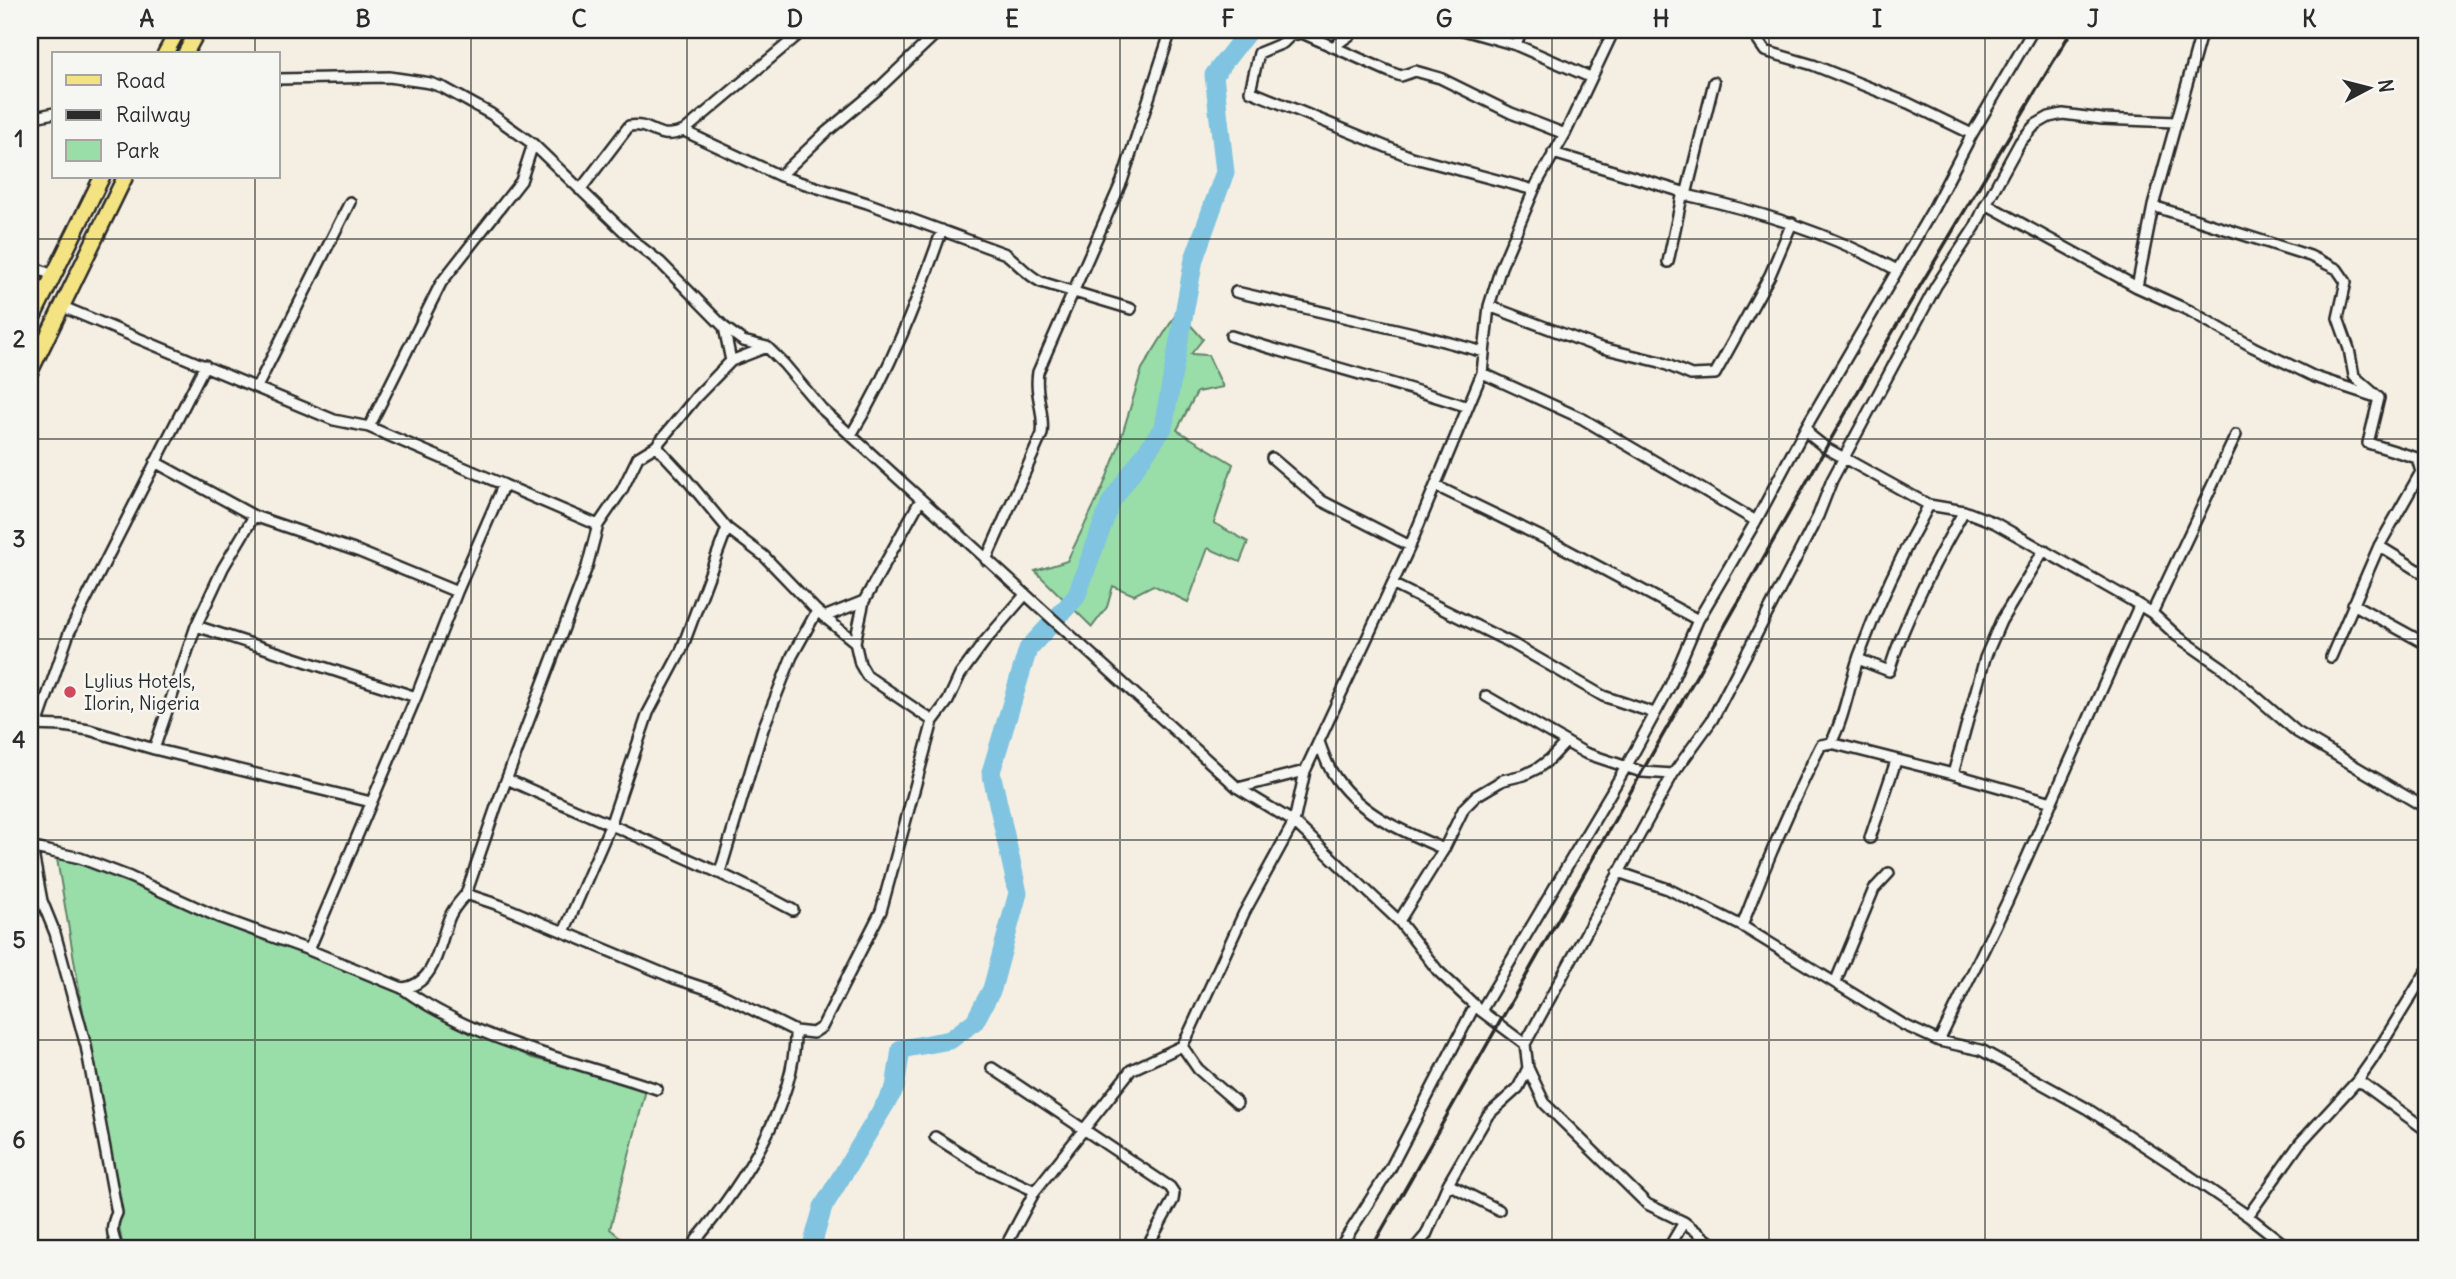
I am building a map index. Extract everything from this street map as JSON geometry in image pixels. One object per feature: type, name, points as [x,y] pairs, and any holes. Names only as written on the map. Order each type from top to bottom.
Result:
[{"type":"main road","points":[[166,52],[178,30]]},
{"type":"main road","points":[[187,52],[198,30]]},
{"type":"main road","points":[[30,323],[102,178]]},
{"type":"main road","points":[[30,372],[125,178]]},
{"type":"street","points":[[580,190],[629,126],[644,126],[666,136],[684,131],[804,30]]},
{"type":"street","points":[[780,177],[940,30]]},
{"type":"street","points":[[986,560],[1042,434],[1044,422],[1035,387],[1038,372],[1122,181],[1171,30]]},
{"type":"street","points":[[1333,47],[1354,30]]},
{"type":"street","points":[[1463,30],[1516,46],[1590,77]]},
{"type":"street","points":[[1516,46],[1522,30]]},
{"type":"street","points":[[1003,1249],[1035,1191],[1131,1070],[1182,1046],[1244,913],[1294,822],[1305,771],[1410,546],[1482,373],[1489,306],[1501,267],[1534,190],[1565,134],[1614,30]]},
{"type":"street","points":[[1758,30],[1756,38],[1765,51],[1812,65],[1874,89],[1972,134]]},
{"type":"street","points":[[1339,1249],[1390,1169],[1478,1008],[1626,767],[1670,686],[1698,620],[2033,30]]},
{"type":"street","points":[[2137,288],[2153,206],[2202,30]]},
{"type":"street","points":[[1534,190],[1411,157],[1250,92],[1259,53],[1283,43],[1291,35],[1302,33],[1401,76],[1415,71],[1440,78],[1511,113],[1565,134]]},
{"type":"street","points":[[280,79],[389,77],[430,83],[491,114],[533,144],[660,262],[724,327],[743,341],[767,348],[822,409],[1238,788],[1294,822],[1399,921],[1438,971],[1478,1008],[1525,1044]]},
{"type":"street","points":[[1668,262],[1714,82]]},
{"type":"street","points":[[30,118],[52,113]]},
{"type":"street","points":[[1719,1249],[1684,1222],[1647,1204],[1545,1104],[1528,1068],[1525,1044],[1673,774],[1712,720],[1818,516],[1832,480],[1936,286],[2020,142],[2035,125],[2049,117],[2063,114],[2102,119],[2175,122]]},
{"type":"street","points":[[684,131],[780,177],[1006,254],[1027,275],[1041,282],[1131,309]]},
{"type":"street","points":[[369,427],[441,283],[522,181],[533,144]]},
{"type":"street","points":[[1553,152],[1685,194],[1793,223],[1855,247],[1897,270]]},
{"type":"street","points":[[257,387],[350,202]]},
{"type":"street","points":[[1986,204],[2137,288],[2190,311],[2253,347],[2315,377],[2379,398]]},
{"type":"street","points":[[2153,206],[2270,242],[2337,269],[2346,282],[2338,318],[2349,349],[2354,376],[2379,398]]},
{"type":"street","points":[[1489,306],[1598,347],[1660,362],[1691,374],[1715,374],[1770,275],[1793,223]]},
{"type":"street","points":[[851,435],[874,397],[914,309],[942,230]]},
{"type":"street","points":[[30,266],[53,275]]},
{"type":"street","points":[[1236,292],[1484,352]]},
{"type":"street","points":[[63,307],[334,420],[369,427],[598,525]]},
{"type":"street","points":[[724,327],[731,361]]},
{"type":"street","points":[[1231,336],[1332,368],[1384,379],[1468,407]]},
{"type":"street","points":[[402,988],[412,988],[421,983],[429,973],[450,916],[466,894],[579,590],[598,525],[622,490],[638,457],[656,446],[697,396],[731,361],[767,348]]},
{"type":"street","points":[[205,365],[69,633],[33,725],[89,730],[154,749],[371,802]]},
{"type":"street","points":[[1482,373],[1583,419],[1756,521]]},
{"type":"street","points":[[2331,657],[2379,546],[2421,472],[2417,458],[2368,443],[2379,398]]},
{"type":"street","points":[[1806,427],[1811,436],[1826,448],[1929,505],[1964,511],[1995,523],[2152,613],[2297,732],[2426,808]]},
{"type":"street","points":[[2152,613],[2236,435]]},
{"type":"street","points":[[656,446],[684,475],[727,528],[764,556],[820,614],[855,642]]},
{"type":"street","points":[[1272,458],[1322,501],[1410,546]]},
{"type":"street","points":[[155,462],[254,516],[360,552],[457,593]]},
{"type":"street","points":[[309,950],[503,486]]},
{"type":"street","points":[[1436,486],[1556,544],[1698,620]]},
{"type":"street","points":[[921,499],[864,601],[855,642],[860,664],[867,676],[933,721]]},
{"type":"street","points":[[1831,743],[1837,732],[1858,659],[1898,565],[1929,505]]},
{"type":"street","points":[[1858,659],[1889,671],[1924,584],[1964,511]]},
{"type":"street","points":[[154,749],[196,626],[223,568],[254,516]]},
{"type":"street","points":[[564,932],[610,826],[648,713],[681,651],[727,528]]},
{"type":"street","points":[[2379,546],[2426,575]]},
{"type":"street","points":[[1953,774],[1985,658],[2000,621],[2044,550]]},
{"type":"street","points":[[1392,584],[1513,644],[1603,696],[1654,713]]},
{"type":"street","points":[[466,894],[617,956],[719,993],[795,1031],[813,1033],[822,1027],[881,911],[933,721],[948,701],[960,675],[1025,595]]},
{"type":"street","points":[[720,872],[767,718],[792,656],[820,614],[864,601]]},
{"type":"street","points":[[2353,604],[2426,644]]},
{"type":"street","points":[[1939,1041],[2007,902],[2139,606]]},
{"type":"street","points":[[196,626],[416,697]]},
{"type":"street","points":[[1486,696],[1585,752],[1642,772],[1673,774]]},
{"type":"street","points":[[1319,742],[1331,771],[1350,796],[1391,826],[1444,849]]},
{"type":"street","points":[[1399,921],[1444,849],[1464,808],[1476,796],[1503,780],[1538,768],[1550,760],[1566,742]]},
{"type":"street","points":[[1742,926],[1779,831],[1821,745],[1831,743],[2052,802]]},
{"type":"street","points":[[1870,838],[1896,761]]},
{"type":"street","points":[[1238,788],[1305,771]]},
{"type":"street","points":[[507,779],[720,872],[793,909]]},
{"type":"street","points":[[118,1249],[111,1234],[112,1222],[117,1213],[88,1059],[55,933],[43,901],[31,848],[80,858],[130,877],[218,917],[402,988],[422,1003],[483,1032],[657,1089]]},
{"type":"street","points":[[1618,872],[1668,889],[1742,926],[1904,1025],[1939,1041],[1980,1051],[2085,1108],[2248,1216],[2290,1249]]},
{"type":"street","points":[[1835,983],[1874,889],[1889,873]]},
{"type":"street","points":[[2248,1216],[2300,1143],[2358,1080],[2426,972]]},
{"type":"street","points":[[693,1249],[697,1239],[754,1159],[785,1092],[796,1045],[795,1031]]},
{"type":"street","points":[[1182,1046],[1198,1069],[1237,1103]]},
{"type":"street","points":[[992,1068],[1170,1187],[1174,1200],[1146,1249]]},
{"type":"street","points":[[1414,1249],[1426,1235],[1448,1184],[1488,1115],[1518,1088],[1528,1068]]},
{"type":"street","points":[[2358,1080],[2426,1130]]},
{"type":"street","points":[[935,1137],[981,1166],[1035,1191]]},
{"type":"street","points":[[1448,1184],[1499,1210]]},
{"type":"street","points":[[1668,1249],[1684,1222]]},
{"type":"green space","points":[[1178,311],[1203,339],[1191,354],[1208,355],[1223,387],[1197,392],[1177,430],[1233,464],[1214,523],[1248,542],[1240,562],[1208,548],[1188,602],[1153,585],[1134,595],[1113,586],[1107,607],[1092,627],[1035,571],[1067,561],[1102,489],[1118,448],[1142,369]]},
{"type":"green space","points":[[56,853],[402,988],[532,1058],[647,1086],[610,1229],[634,1249],[123,1249]]},
{"type":"waterway","points":[[811,1249],[823,1207],[895,1088],[901,1049],[950,1040],[975,1021],[992,989],[1018,893],[991,772],[1028,649],[1076,597],[1111,502],[1163,428],[1194,259],[1225,172],[1214,75],[1249,30]]},
{"type":"railway","points":[[1371,1249],[1869,372],[2072,30]]},
{"type":"place","name":"Lylius Hotels, Ilorin, Nigeria","points":[[70,692]]}]
